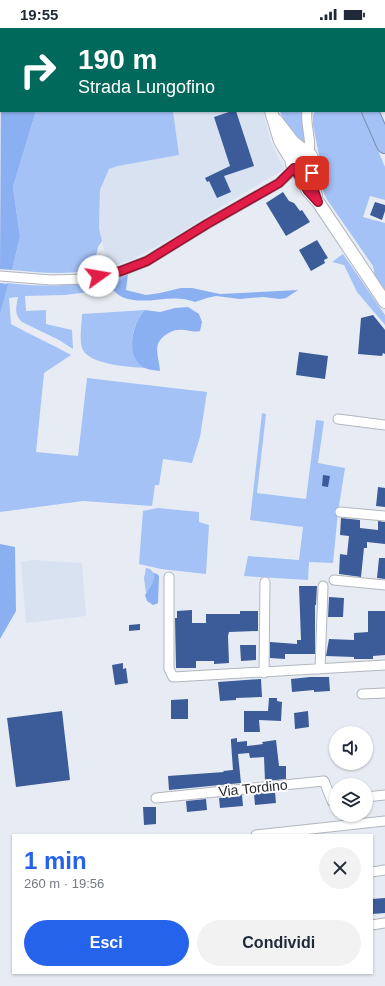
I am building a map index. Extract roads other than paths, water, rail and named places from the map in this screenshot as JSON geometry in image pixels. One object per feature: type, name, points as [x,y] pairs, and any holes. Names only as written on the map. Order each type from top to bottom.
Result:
[{"type":"highway","points":[[370,112],[385,145]]},
{"type":"main road","points":[[271,112],[293,142],[313,158],[311,167],[312,184],[318,202]]},
{"type":"main road","points":[[271,112],[280,141],[308,191],[318,202],[385,302]]},
{"type":"main road","points":[[294,166],[296,153],[307,152]]},
{"type":"main road","points":[[294,166],[303,172],[311,167]]},
{"type":"street","points":[[307,112],[305,120],[311,145],[307,152]]},
{"type":"street","points":[[0,276],[51,280],[87,279],[121,271],[147,261],[207,224],[279,183],[294,166]]},
{"type":"street","points":[[338,419],[385,425]]},
{"type":"street","points":[[340,512],[385,516]]},
{"type":"street","points":[[169,577],[169,669],[174,677],[385,665]]},
{"type":"street","points":[[334,580],[385,585]]},
{"type":"street","points":[[264,672],[265,582]]},
{"type":"street","points":[[320,669],[322,586]]},
{"type":"street","points":[[362,694],[385,693]]},
{"type":"street","name":"Via Tordino","points":[[156,798],[324,781],[329,794]]},
{"type":"street","points":[[373,796],[385,795]]},
{"type":"street","points":[[265,834],[385,821]]},
{"type":"street","points":[[373,872],[385,870]]},
{"type":"street","points":[[373,925],[385,923]]}]
